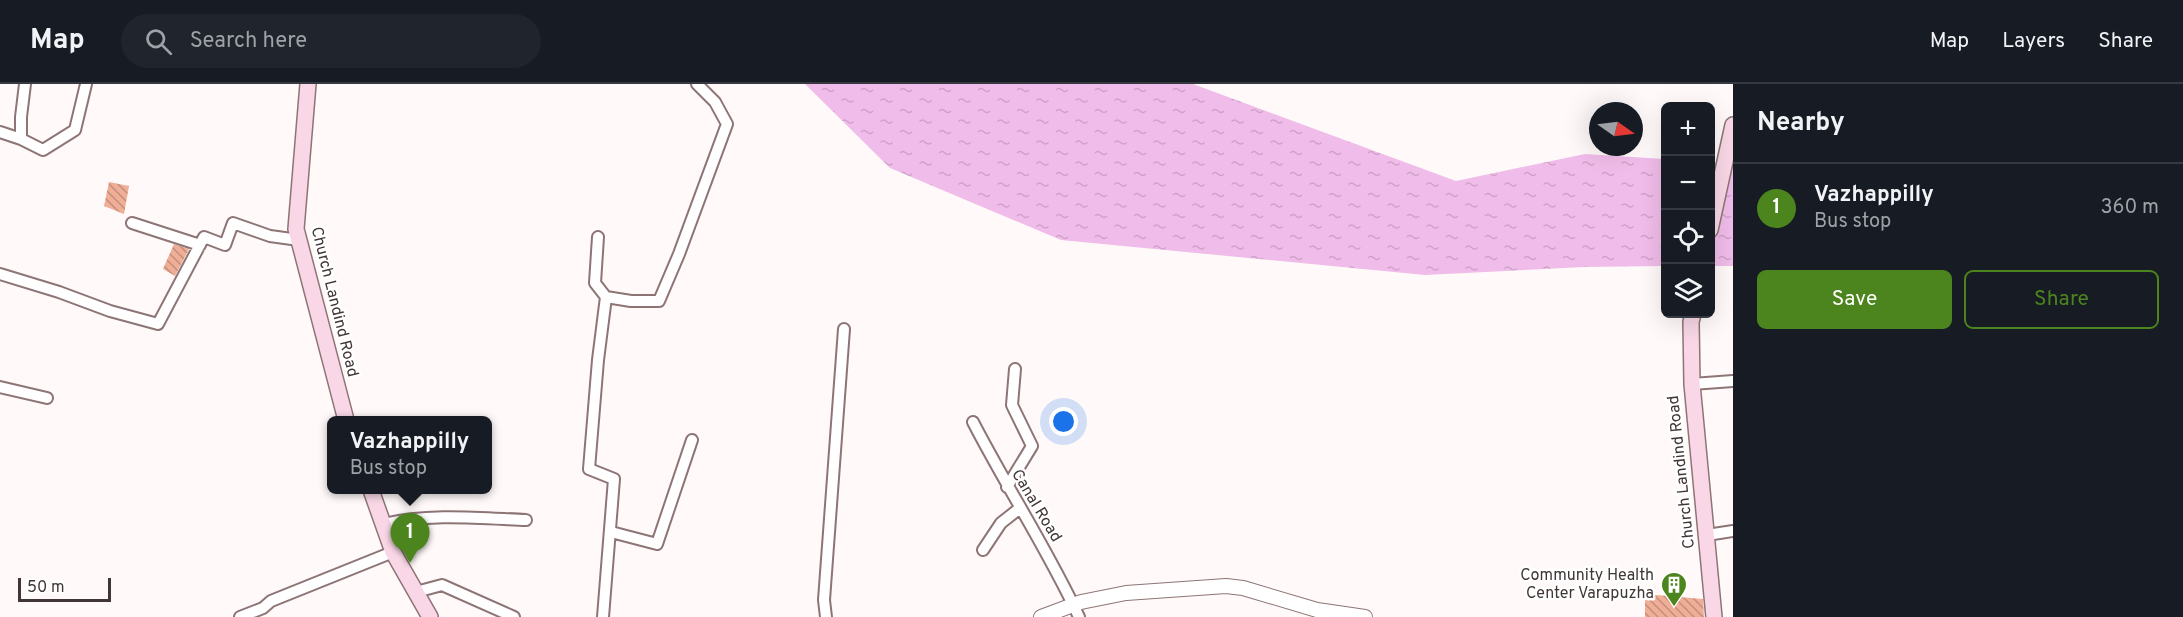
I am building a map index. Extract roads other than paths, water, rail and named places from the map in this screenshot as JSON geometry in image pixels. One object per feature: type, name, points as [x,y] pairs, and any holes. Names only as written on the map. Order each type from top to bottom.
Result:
[{"type":"main road","name":"Church Landind Road","points":[[308,84],[296,229],[345,416]]},
{"type":"main road","points":[[1714,210],[1733,125]]},
{"type":"main road","name":"Church Landind Road","points":[[1692,318],[1692,384],[1714,617]]},
{"type":"main road","points":[[373,494],[393,552],[430,617]]},
{"type":"street","points":[[21,139],[25,84]]},
{"type":"street","points":[[0,132],[43,150],[75,130],[86,84]]},
{"type":"street","points":[[606,297],[631,301],[659,301],[673,269],[727,124],[715,102],[697,84]]},
{"type":"street","points":[[132,223],[200,245]]},
{"type":"street","points":[[0,274],[110,311],[158,324],[204,237],[225,245],[233,223],[270,236],[299,240]]},
{"type":"street","points":[[598,237],[596,283],[606,297],[589,469],[614,479],[603,617]]},
{"type":"street","points":[[826,617],[825,590],[844,329]]},
{"type":"street","points":[[1007,487],[1032,446],[1012,405],[1015,369]]},
{"type":"street","points":[[1692,384],[1733,381]]},
{"type":"street","points":[[0,387],[47,398]]},
{"type":"street","name":"Canal Road","points":[[974,422],[1007,487],[1060,575],[1076,611]]},
{"type":"street","points":[[611,532],[657,544],[692,440]]},
{"type":"street","points":[[983,550],[1001,523],[1020,507]]},
{"type":"street","points":[[383,524],[412,519],[526,520]]},
{"type":"street","points":[[1707,535],[1733,531]]},
{"type":"street","points":[[240,617],[263,608],[271,601],[393,552]]},
{"type":"street","points":[[416,592],[442,585],[514,617]]},
{"type":"street","points":[[1041,617],[1076,611],[1126,593],[1226,586],[1243,588],[1325,614],[1365,617]]},
{"type":"water","points":[[805,84],[1193,84],[1456,181],[1585,154],[1661,159],[1661,266],[1583,267],[1425,275],[1061,240],[890,168]]},
{"type":"water","points":[[1715,162],[1733,163],[1733,266],[1715,266]]},
{"type":"place","name":"Vazhappilly","points":[[410,563]]},
{"type":"place","name":"Community Health Center Varapuzha","points":[[1674,608]]}]
